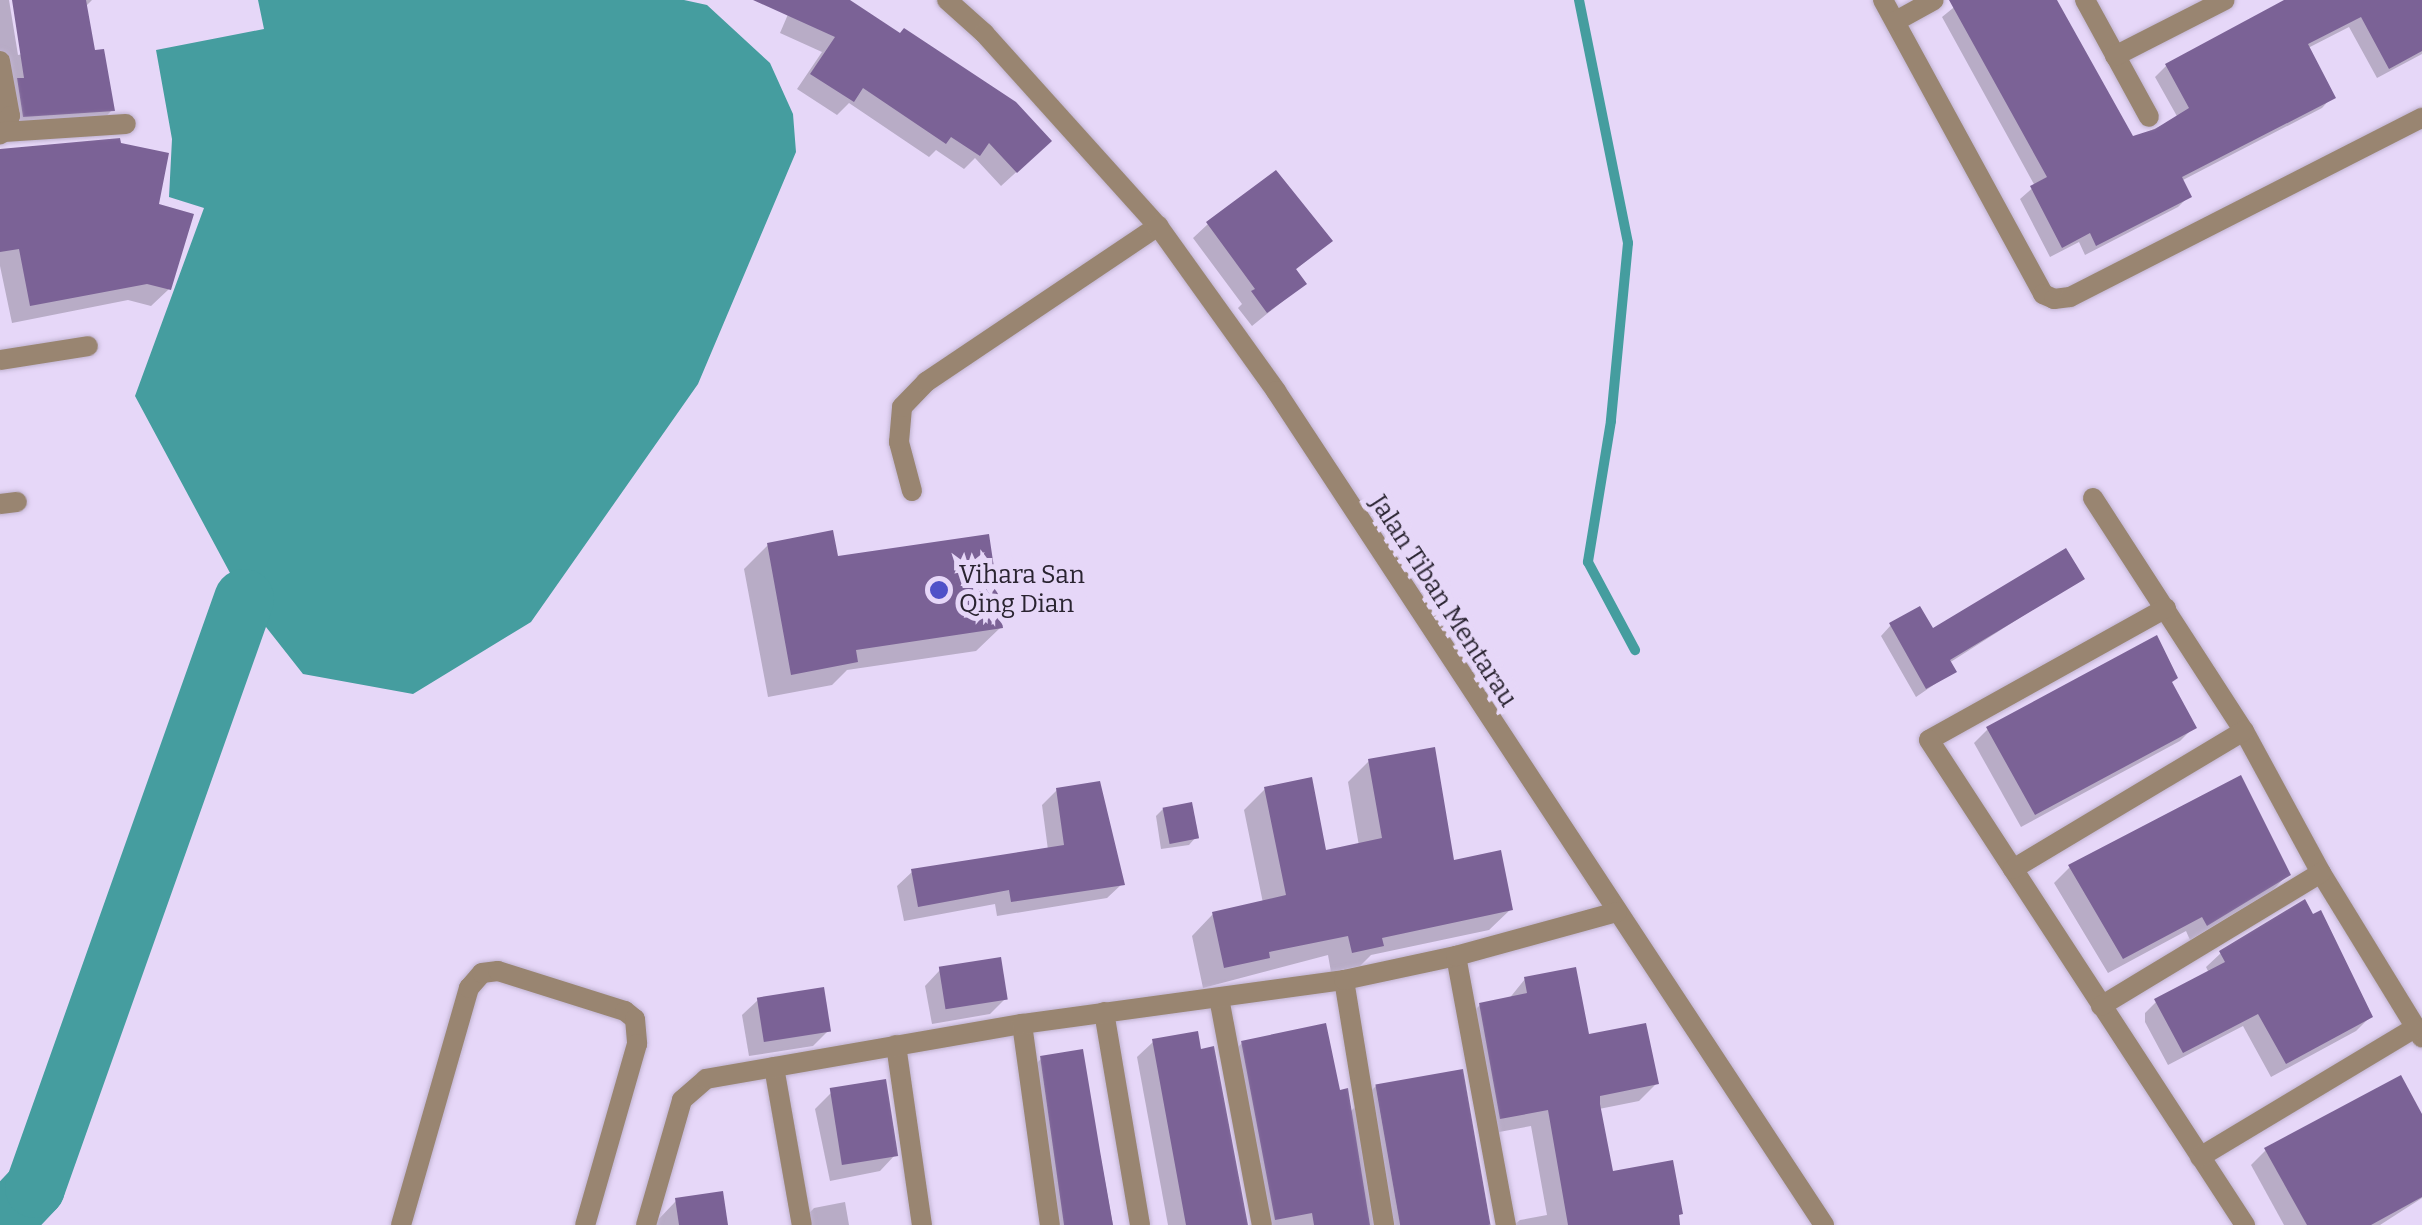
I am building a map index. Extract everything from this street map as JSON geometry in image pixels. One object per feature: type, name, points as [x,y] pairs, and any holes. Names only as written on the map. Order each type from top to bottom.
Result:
[{"type":"street","name":"Jalan Tiban Mentarau","points":[[947,0],[984,33],[1158,226],[1276,391],[1824,1225]]},
{"type":"street","points":[[1934,0],[1894,8],[2043,294],[2054,299],[2070,297],[2422,118]]},
{"type":"street","points":[[2085,0],[2149,116]]},
{"type":"street","points":[[2115,56],[2225,0]]},
{"type":"street","points":[[0,60],[10,116],[2,133],[126,124]]},
{"type":"street","points":[[912,491],[899,442],[902,406],[926,382],[1158,226]]},
{"type":"street","points":[[0,360],[88,346]]},
{"type":"street","points":[[2093,498],[2244,731],[2321,873],[2419,1032],[2200,1158]]},
{"type":"street","points":[[2166,608],[1929,740],[2244,1225]]},
{"type":"street","points":[[2013,869],[2244,731]]},
{"type":"street","points":[[2101,1006],[2321,873]]},
{"type":"street","points":[[646,1225],[671,1128],[687,1092],[706,1079],[1022,1024],[1344,980],[1456,956],[1617,912]]},
{"type":"street","points":[[1456,956],[1506,1225]]},
{"type":"street","points":[[402,1225],[470,988],[476,978],[488,971],[624,1011],[635,1019],[637,1044],[585,1225]]},
{"type":"street","points":[[1344,980],[1384,1225]]},
{"type":"street","points":[[1219,998],[1262,1225]]},
{"type":"street","points":[[1104,1012],[1140,1225]]},
{"type":"street","points":[[1022,1024],[1050,1225]]},
{"type":"street","points":[[896,1046],[922,1225]]},
{"type":"street","points":[[774,1067],[802,1225]]},
{"type":"shaded area","points":[[258,0],[684,0],[707,5],[770,63],[793,114],[796,152],[698,384],[531,622],[413,694],[303,674],[244,599],[135,396],[204,208],[169,197],[172,139],[156,50],[264,29]]},
{"type":"building","points":[[12,0],[86,0],[95,50],[104,49],[115,111],[23,117],[17,78],[24,78]]},
{"type":"building","points":[[753,0],[850,0],[900,33],[904,28],[1016,102],[1052,141],[1017,173],[989,143],[980,156],[951,137],[946,144],[863,88],[854,102],[810,74],[835,37]]},
{"type":"building","points":[[1949,0],[2057,0],[2133,136],[2155,129],[2189,108],[2165,64],[2284,0],[2422,0],[2422,51],[2389,69],[2361,17],[2308,44],[2336,98],[2182,177],[2192,197],[2096,246],[2090,233],[2062,248],[2030,186],[2047,177]]},
{"type":"building","points":[[120,138],[121,143],[169,153],[159,204],[194,214],[171,290],[147,284],[30,306],[19,249],[0,252],[0,149]]},
{"type":"building","points":[[1276,170],[1333,241],[1296,269],[1307,284],[1267,313],[1251,291],[1255,289],[1206,222]]},
{"type":"building","points":[[833,530],[838,556],[989,534],[1003,628],[856,650],[858,662],[791,675],[767,543]]},
{"type":"building","points":[[2066,548],[2085,579],[1950,660],[1957,672],[1926,689],[1889,623],[1920,606],[1933,628]]},
{"type":"building","points":[[2157,635],[2178,678],[2172,682],[2197,728],[2035,815],[1986,727]]},
{"type":"building","points":[[1435,747],[1454,860],[1501,850],[1513,910],[1382,938],[1384,946],[1352,953],[1348,936],[1269,952],[1270,958],[1224,968],[1212,912],[1286,895],[1264,787],[1312,777],[1326,850],[1382,838],[1368,759]]},
{"type":"building","points":[[2241,775],[2291,875],[2207,926],[2202,917],[2123,959],[2068,865]]},
{"type":"building","points":[[1100,781],[1125,885],[1011,902],[1009,890],[918,907],[911,869],[1064,845],[1056,788]]},
{"type":"building","points":[[1192,802],[1199,838],[1170,844],[1163,808]]},
{"type":"building","points":[[2305,899],[2313,914],[2321,910],[2373,1017],[2286,1064],[2258,1014],[2183,1053],[2154,999],[2225,962],[2219,951]]},
{"type":"building","points":[[1001,957],[1008,999],[946,1009],[939,967]]},
{"type":"building","points":[[1576,967],[1589,1034],[1646,1023],[1659,1084],[1600,1096],[1600,1104],[1613,1171],[1673,1160],[1683,1214],[1679,1215],[1680,1225],[1568,1225],[1548,1110],[1500,1119],[1479,1003],[1527,993],[1524,977]]},
{"type":"building","points":[[824,987],[831,1031],[764,1042],[757,998]]},
{"type":"building","points":[[1326,1023],[1340,1090],[1348,1088],[1370,1225],[1314,1225],[1312,1213],[1275,1220],[1241,1041]]},
{"type":"building","points":[[1198,1031],[1201,1049],[1214,1046],[1248,1225],[1186,1225],[1152,1039]]},
{"type":"building","points":[[1083,1049],[1113,1225],[1064,1225],[1040,1056]]},
{"type":"building","points":[[1463,1069],[1490,1225],[1400,1225],[1375,1084]]},
{"type":"building","points":[[2401,1075],[2422,1114],[2422,1197],[2371,1225],[2307,1225],[2264,1148]]},
{"type":"building","points":[[886,1079],[898,1156],[842,1165],[830,1088]]},
{"type":"building","points":[[723,1191],[728,1225],[679,1225],[675,1198]]},
{"type":"waterway","points":[[1579,0],[1628,243],[1611,421],[1588,562],[1635,650]]},
{"type":"waterway","points":[[0,1225],[35,1188],[244,599]]},
{"type":"place","name":"Vihara San Qing Dian","points":[[939,590]]}]
